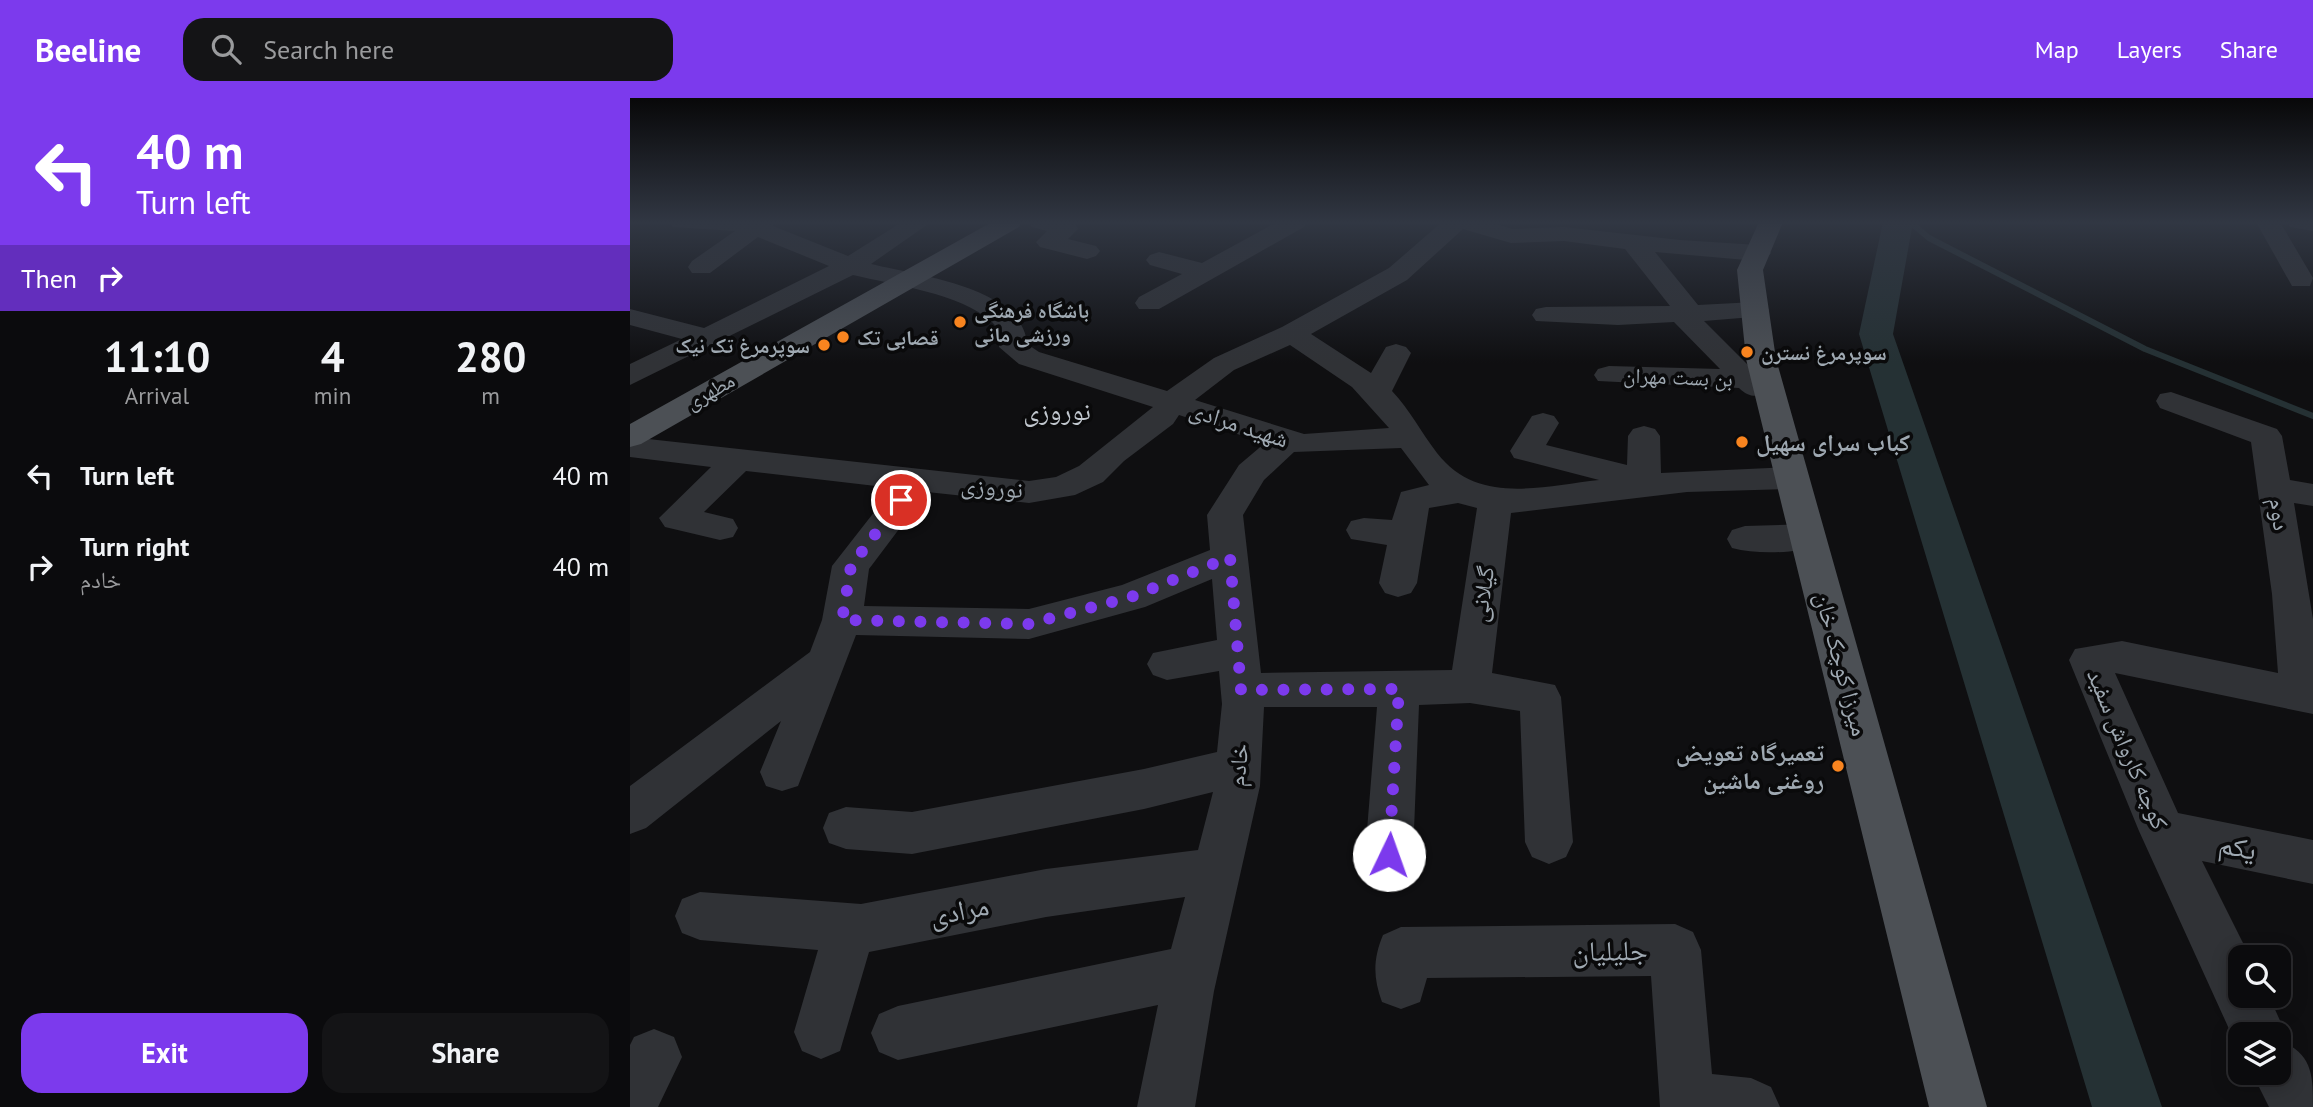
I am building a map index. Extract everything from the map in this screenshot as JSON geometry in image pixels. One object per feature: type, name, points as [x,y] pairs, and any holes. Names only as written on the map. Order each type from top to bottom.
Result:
[{"type":"main road","name":"مطهری","points":[[630,437],[927,269]]},
{"type":"main road","name":"میرزا کوچک خان","points":[[1750,269],[1761,359],[1760,392],[1792,478],[1958,1107]]},
{"type":"street","points":[[630,376],[844,269]]},
{"type":"street","name":"شهید مرادی","points":[[862,269],[964,295],[1004,317],[1012,331],[1013,347],[1029,358],[1288,440],[1302,444],[1410,438]]},
{"type":"street","points":[[1195,269],[1206,272]]},
{"type":"street","points":[[1149,303],[1211,269]]},
{"type":"street","name":"نوروزی","points":[[630,447],[1029,492],[1063,487],[1091,474],[1162,417],[1171,402],[1224,364],[1292,333],[1404,269]]},
{"type":"street","points":[[1653,269],[1685,313],[1760,392]]},
{"type":"street","points":[[2295,269],[2301,280]]},
{"type":"street","points":[[1546,315],[1618,317],[1755,310]]},
{"type":"street","points":[[634,321],[707,337]]},
{"type":"street","points":[[1292,333],[1376,392],[1391,408],[1423,461],[1448,486],[1477,500],[1495,502],[1644,484],[1792,478]]},
{"type":"street","points":[[1376,392],[1395,353]]},
{"type":"street","name":"بن بست مهران","points":[[1609,375],[1760,392]]},
{"type":"street","name":"دوم","points":[[2171,401],[2266,436],[2307,695]]},
{"type":"street","points":[[1543,422],[1526,451],[1644,484]]},
{"type":"street","points":[[1644,436],[1644,484]]},
{"type":"street","name":"خادم","points":[[1166,1107],[1193,971],[1237,786],[1240,671],[1225,515],[1251,472],[1288,440]]},
{"type":"street","points":[[720,528],[677,518],[740,458]]},
{"type":"street","points":[[782,772],[842,620],[851,566],[918,480]]},
{"type":"street","points":[[2276,489],[2313,495]]},
{"type":"street","points":[[1398,583],[1413,500],[1459,491]]},
{"type":"street","name":"گیلانی","points":[[1470,686],[1495,502]]},
{"type":"street","points":[[1364,530],[1407,534]]},
{"type":"street","points":[[1745,539],[1808,537]]},
{"type":"street","points":[[842,620],[1029,624],[1131,597],[1230,557]]},
{"type":"street","name":"کوچه کارواش سفید","points":[[2253,1022],[2163,831],[2089,660],[2122,657],[2307,695]]},
{"type":"street","points":[[630,813],[826,662]]},
{"type":"street","points":[[1167,664],[1399,689],[1470,686],[1540,697],[1549,842]]},
{"type":"street","points":[[1389,855],[1399,689]]},
{"type":"street","points":[[846,828],[912,833],[1067,805],[1238,766]]},
{"type":"street","name":"یکم","points":[[2163,831],[2313,862]]},
{"type":"street","name":"مرادی","points":[[699,916],[861,929],[1046,893],[1217,870]]},
{"type":"street","points":[[821,1032],[850,928]]},
{"type":"street","name":"جلیلیان","points":[[1401,983],[1401,953],[1675,950],[1686,1100],[1751,1107]]},
{"type":"street","points":[[898,1033],[1193,971]]},
{"type":"street","points":[[2288,1085],[2301,1107]]},
{"type":"waterway","points":[[1889,269],[1876,334],[2127,1107]]},
{"type":"waterway","points":[[1989,269],[2145,349],[2313,416]]},
{"type":"place","name":"باشگاه فرهنگی ورزشی مانی","points":[[960,322]]},
{"type":"place","name":"قصابی تک","points":[[843,337]]},
{"type":"place","name":"سوپرمرغ تک نیک","points":[[824,345]]},
{"type":"place","name":"سوپرمرغ نسترن","points":[[1747,352]]},
{"type":"place","name":"کباب سرای سهیل","points":[[1742,442]]},
{"type":"place","name":"تعمیرگاه تعویض روغنی ماشین","points":[[1838,766]]},
{"type":"district","name":"نوروزی","points":[[1057,410]]},
{"type":"route","points":[[901,500],[851,566],[842,620],[1029,624],[1131,597],[1230,557],[1241,690],[1399,689],[1389,855]]}]
